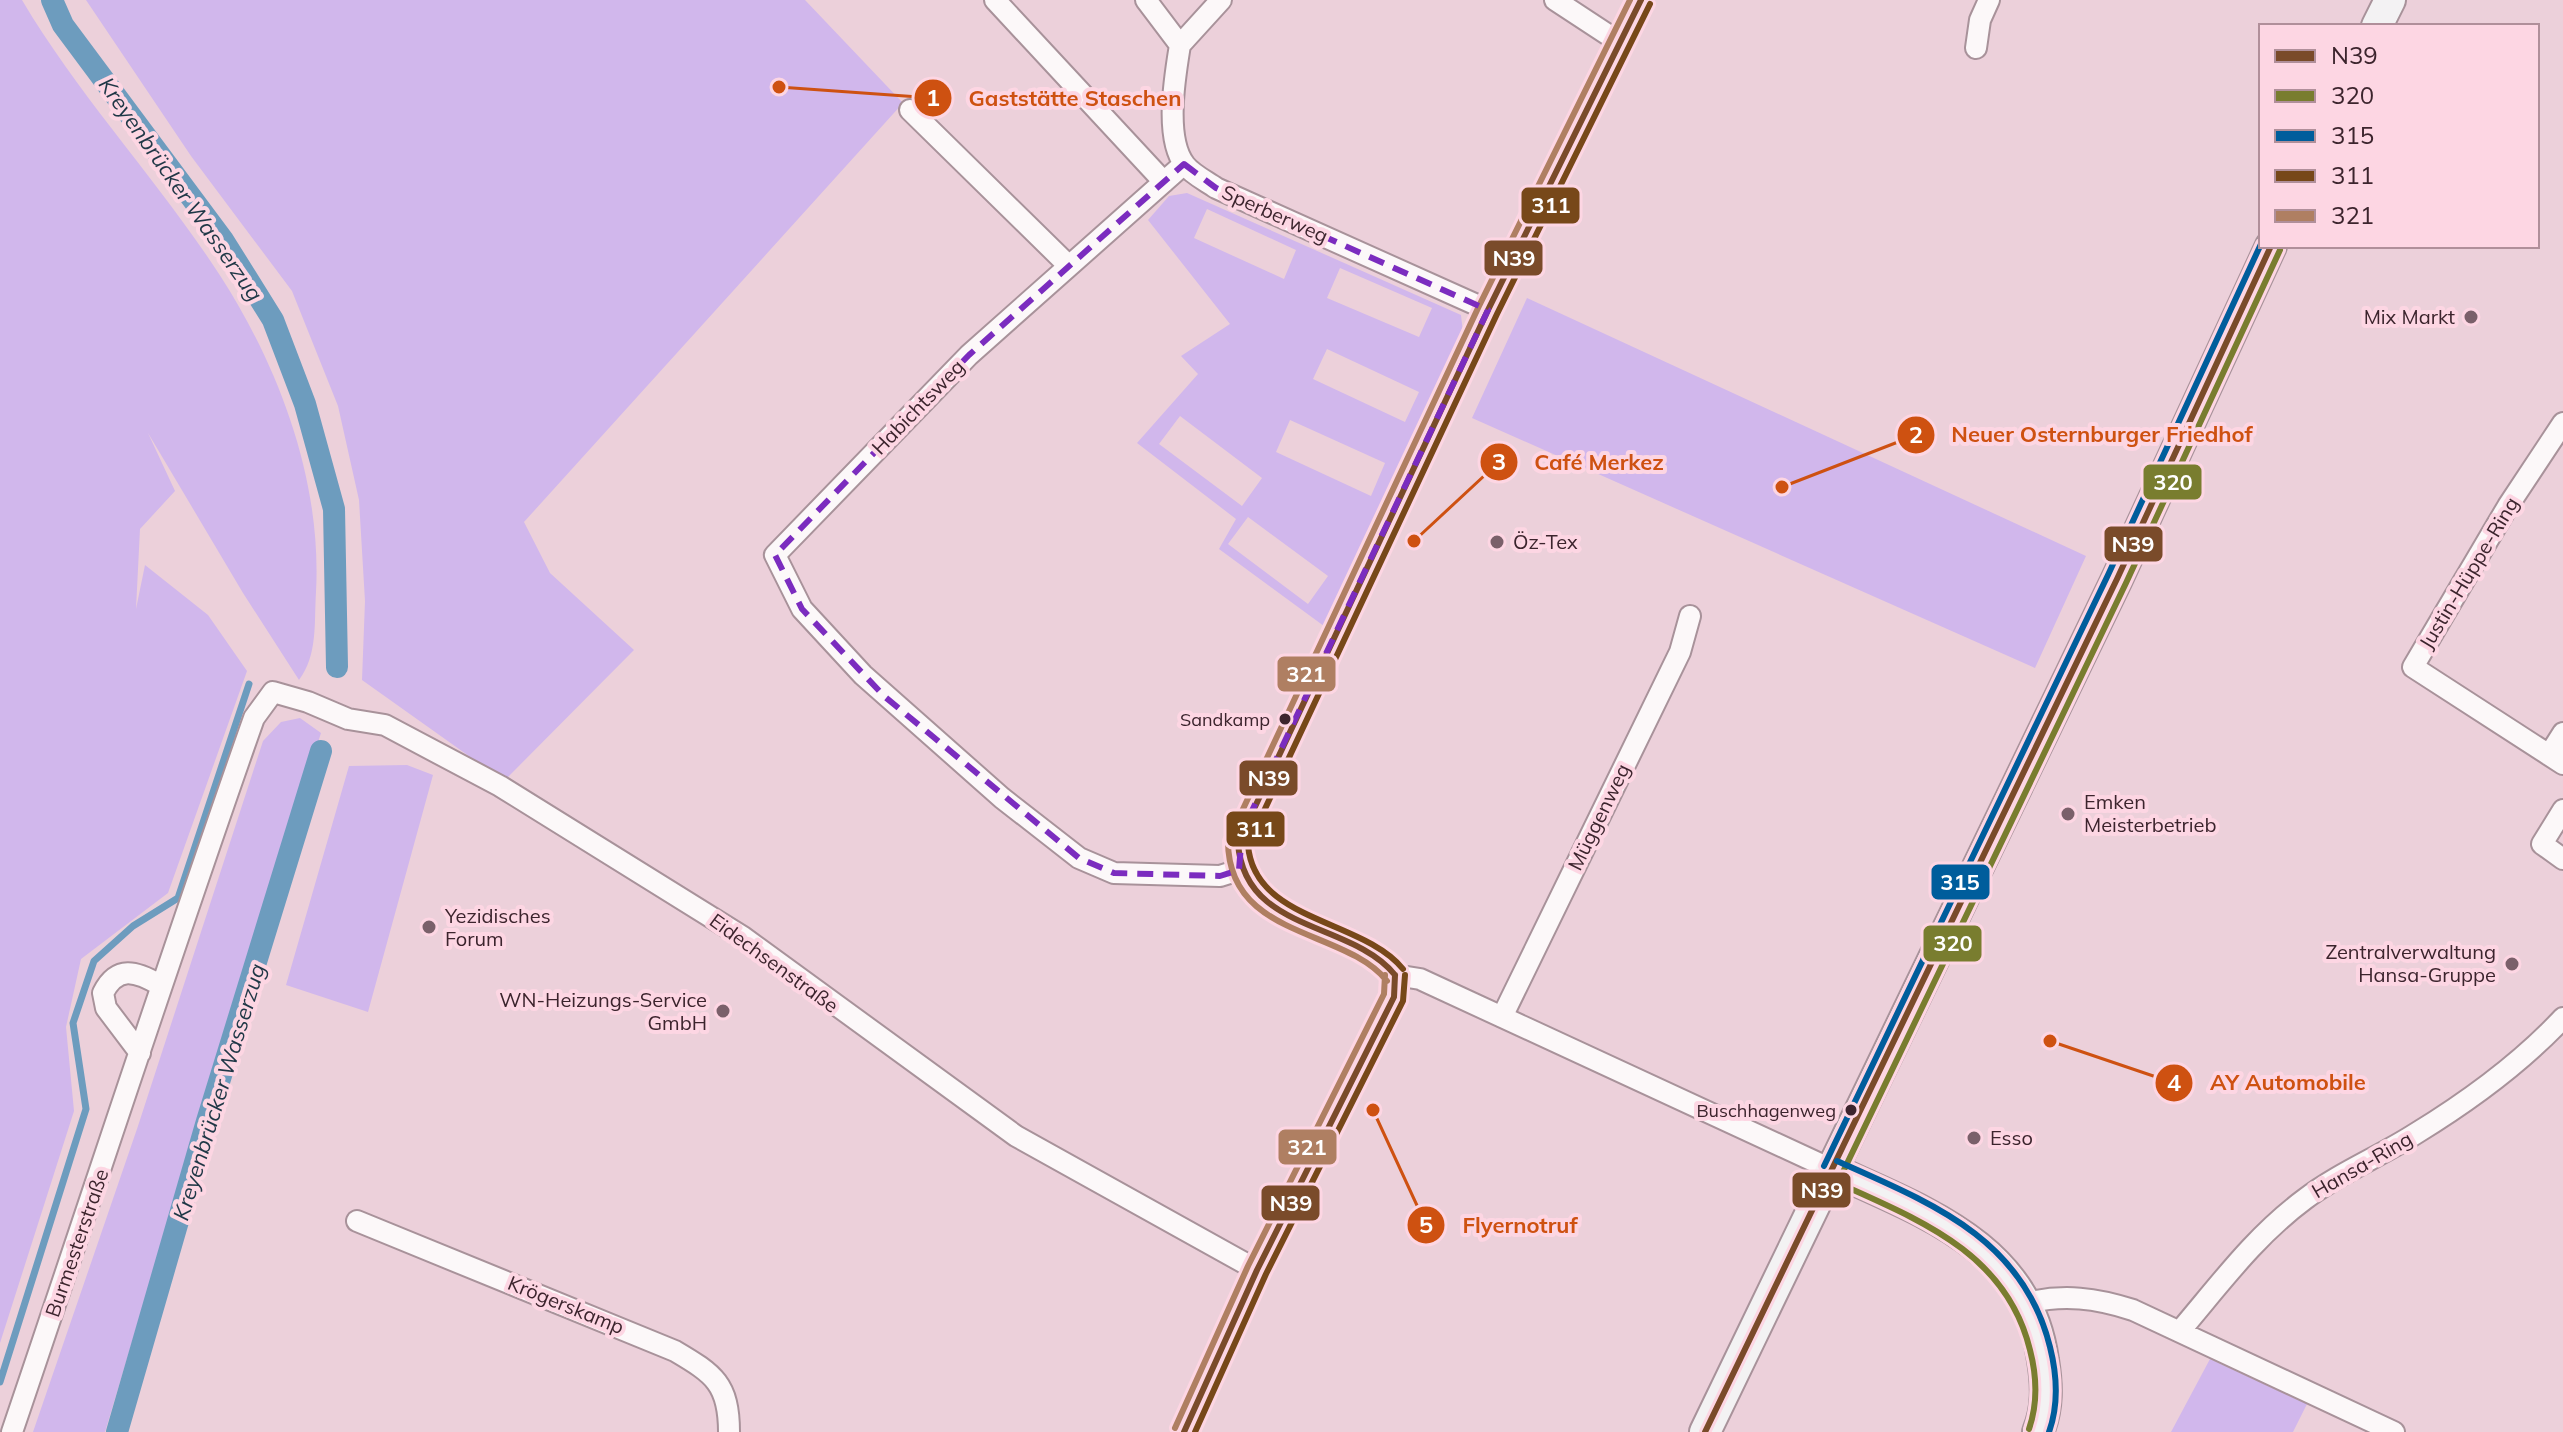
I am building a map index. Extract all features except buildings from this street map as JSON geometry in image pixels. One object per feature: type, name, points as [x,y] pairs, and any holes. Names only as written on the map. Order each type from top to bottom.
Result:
[{"type":"main road","points":[[2378,24],[2390,0]]},
{"type":"main road","points":[[1705,1432],[2121,571],[2270,248]]},
{"type":"main road","points":[[1833,1170],[1965,1235],[2011,1279],[2026,1303],[2040,1338],[2046,1408],[2038,1432]]},
{"type":"street","points":[[995,0],[1164,182]]},
{"type":"street","points":[[1146,0],[1180,45]]},
{"type":"street","points":[[1184,164],[1172,112],[1180,45],[1221,0]]},
{"type":"street","points":[[1555,0],[1619,42]]},
{"type":"street","points":[[1184,1432],[1257,1270],[1394,997],[1395,975],[1383,960],[1261,899],[1239,870],[1237,852],[1242,832],[1488,310],[1641,0]]},
{"type":"street","points":[[1976,48],[1980,20],[1989,0]]},
{"type":"street","points":[[910,110],[1069,266]]},
{"type":"street","name":"Habichtsweg","points":[[1184,164],[969,355],[775,555],[802,609],[846,658],[907,716],[1069,851],[1095,867],[1114,873],[1220,876],[1239,870]]},
{"type":"street","name":"Sperberweg","points":[[1184,164],[1216,188],[1488,310]]},
{"type":"street","name":"Justin-Hüppe-Ring","points":[[2563,423],[2508,506],[2413,667],[2556,760],[2563,733]]},
{"type":"street","name":"Müggenweg","points":[[1502,1017],[1680,652],[1690,616]]},
{"type":"street","name":"Burmesterstraße","points":[[12,1432],[160,985],[254,718],[273,692]]},
{"type":"street","name":"Eidechsenstraße","points":[[273,692],[308,702],[348,719],[385,725],[500,786],[743,937],[1016,1136],[1257,1270]]},
{"type":"street","points":[[2563,810],[2542,844],[2563,859]]},
{"type":"street","points":[[140,1053],[106,1008],[103,993],[110,979],[122,972],[140,973],[160,985]]},
{"type":"street","points":[[1395,975],[1420,979],[1833,1170]]},
{"type":"street","name":"Hansa-Ring","points":[[2180,1331],[2245,1250],[2307,1197],[2414,1135],[2475,1094],[2532,1051],[2563,1018]]},
{"type":"street","name":"Krögerskamp","points":[[357,1221],[675,1351],[713,1373],[726,1401],[729,1432]]},
{"type":"street","points":[[2026,1303],[2047,1298],[2101,1299],[2180,1331],[2394,1432]]},
{"type":"highlighted area","points":[[1184,164],[1216,188],[1488,310],[1242,832],[1239,870],[1220,876],[1114,873],[1079,858],[884,696],[802,609],[775,555],[969,355]]},
{"type":"shaded area","points":[[0,0],[22,0],[69,71],[197,242],[242,312],[279,388],[304,468],[312,509],[316,592],[314,638],[309,660],[299,680],[243,593],[148,433],[175,491],[140,529],[136,609],[145,565],[208,615],[247,671],[168,893],[81,959],[66,1027],[74,1111],[0,1343]]},
{"type":"shaded area","points":[[86,0],[805,0],[903,103],[524,522],[550,573],[634,650],[504,781],[362,680],[365,601],[359,500],[338,406],[292,291],[191,156]]},
{"type":"shaded area","points":[[1187,193],[1461,315],[1463,333],[1328,629],[1219,549],[1236,519],[1137,443],[1198,374],[1181,356],[1230,324],[1148,220],[1169,196]],"holes":[[[1207,209],[1296,250],[1284,279],[1194,238]],[[1340,268],[1432,308],[1419,337],[1327,298]],[[1327,349],[1419,392],[1405,422],[1313,379]],[[1180,416],[1262,478],[1242,506],[1159,444]],[[1290,420],[1385,463],[1371,496],[1276,452]],[[1248,517],[1328,576],[1308,604],[1228,544]]]},
{"type":"shaded area","points":[[1527,298],[2086,556],[2035,668],[1472,418]]},
{"type":"shaded area","points":[[300,718],[321,733],[228,1022],[105,1432],[33,1432],[138,1126],[263,741],[281,722]]},
{"type":"shaded area","points":[[407,765],[433,775],[368,1012],[286,985],[349,766]]},
{"type":"shaded area","points":[[2210,1359],[2307,1404],[2293,1432],[2171,1432]]},
{"type":"waterway","name":"Kreyenbrücker Wasserzug","points":[[52,0],[63,25],[223,240],[273,320],[305,404],[334,509],[337,667]]},
{"type":"waterway","points":[[0,1382],[86,1109],[73,1023],[94,961],[133,926],[178,898],[249,684]]},
{"type":"waterway","name":"Kreyenbrücker Wasserzug","points":[[117,1432],[207,1121],[321,751]]},
{"type":"transit line","name":"321","points":[[1387,981],[1368,964],[1292,928],[1267,914],[1247,897],[1233,873],[1228,841],[1479,306],[1630,0]]},
{"type":"transit line","name":"N39","points":[[1395,975],[1353,944],[1279,910],[1259,894],[1245,872],[1238,843],[1488,310],[1641,0]]},
{"type":"transit line","name":"311","points":[[1403,969],[1385,952],[1363,939],[1289,905],[1269,890],[1255,870],[1248,845],[1497,314],[1650,4]]},
{"type":"transit line","name":"315","points":[[1824,1166],[2108,575],[2259,248]]},
{"type":"transit line","name":"N39","points":[[1705,1432],[2117,579],[2270,248]]},
{"type":"transit line","name":"320","points":[[1842,1174],[2126,583],[2280,250]]},
{"type":"transit line","name":"321","points":[[1175,1428],[1248,1266],[1384,994],[1385,975]]},
{"type":"transit line","name":"N39","points":[[1184,1432],[1257,1270],[1394,997],[1395,975]]},
{"type":"transit line","name":"311","points":[[1195,1432],[1266,1274],[1403,1001],[1405,975]]},
{"type":"transit line","name":"315","points":[[1837,1161],[1906,1192],[1969,1229],[1996,1251],[2019,1278],[2037,1309],[2050,1347],[2056,1400],[2049,1432]]},
{"type":"transit line","name":"320","points":[[1829,1179],[1924,1224],[1978,1262],[2000,1287],[2018,1316],[2030,1350],[2035,1400],[2029,1429]]},
{"type":"place","name":"Gaststätte Staschen","points":[[779,87]]},
{"type":"place","name":"Mix Markt","points":[[2471,317]]},
{"type":"place","name":"Neuer Osternburger Friedhof","points":[[1782,487]]},
{"type":"place","name":"Café Merkez","points":[[1414,541]]},
{"type":"place","name":"Öz-Tex","points":[[1497,542]]},
{"type":"place","name":"Sandkamp","points":[[1285,719]]},
{"type":"place","name":"Emken Meisterbetrieb","points":[[2068,814]]},
{"type":"place","name":"Yezidisches Forum","points":[[429,927]]},
{"type":"place","name":"Zentralverwaltung Hansa-Gruppe","points":[[2512,964]]},
{"type":"place","name":"WN-Heizungs-Service GmbH","points":[[723,1011]]},
{"type":"place","name":"AY Automobile","points":[[2050,1041]]},
{"type":"place","name":"Flyernotruf","points":[[1373,1110]]},
{"type":"place","name":"Buschhagenweg","points":[[1851,1110]]},
{"type":"place","name":"Esso","points":[[1974,1138]]}]
